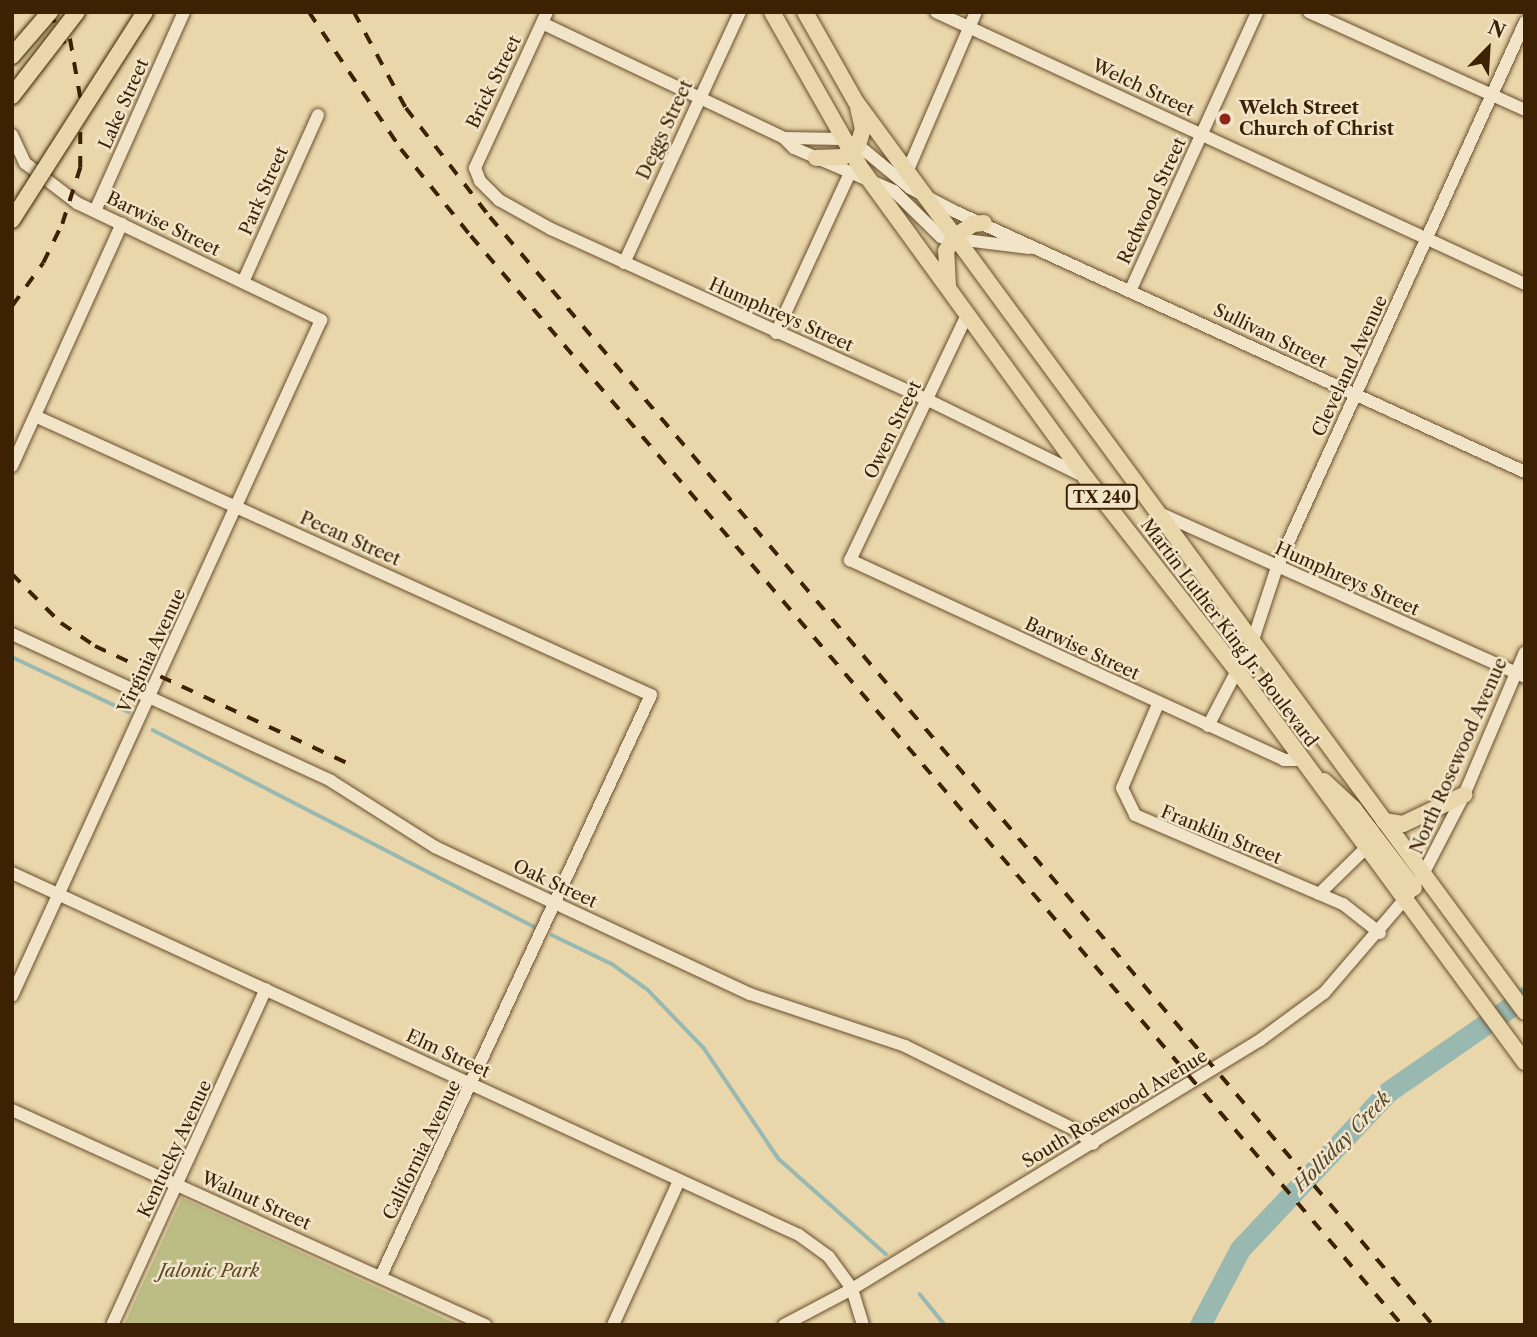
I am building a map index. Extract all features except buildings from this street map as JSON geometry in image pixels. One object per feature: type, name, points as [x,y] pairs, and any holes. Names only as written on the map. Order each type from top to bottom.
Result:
[{"type":"main road","points":[[12,56],[50,12]]},
{"type":"main road","points":[[12,96],[77,12]]},
{"type":"main road","points":[[12,220],[145,12]]},
{"type":"main road","name":"Martin Luther King Jr. Boulevard","points":[[772,12],[870,181],[1086,478],[1236,669],[1366,848],[1409,895],[1454,968],[1525,1062]]},
{"type":"main road","name":"Martin Luther King Jr. Boulevard","points":[[805,12],[856,102],[1525,1012]]},
{"type":"main road","points":[[816,158],[833,160],[863,129],[856,102]]},
{"type":"main road","points":[[949,290],[946,251],[954,237],[973,224],[984,223]]},
{"type":"main road","points":[[1304,764],[1342,796],[1409,895]]},
{"type":"main road","points":[[1384,821],[1402,824],[1428,816],[1464,795]]},
{"type":"street","name":"Lake Street","points":[[95,211],[184,12]]},
{"type":"street","name":"Deggs Street","points":[[624,263],[740,12]]},
{"type":"street","name":"Welch Street","points":[[936,12],[1525,284]]},
{"type":"street","points":[[907,172],[976,12]]},
{"type":"street","name":"Redwood Street","points":[[1131,289],[1256,12]]},
{"type":"street","points":[[1309,12],[1525,110]]},
{"type":"street","name":"Sullivan Street","points":[[545,18],[699,98],[784,138],[816,158],[894,191],[931,231],[954,237],[1040,248]]},
{"type":"street","name":"Brick Street","points":[[475,168],[545,18]]},
{"type":"street","name":"Cleveland Avenue","points":[[1208,726],[1253,640],[1277,567],[1429,239],[1525,22]]},
{"type":"street","name":"Park Street","points":[[243,282],[318,115]]},
{"type":"street","name":"Barwise Street","points":[[12,135],[26,163],[95,211],[321,320]]},
{"type":"street","name":"Sullivan Street","points":[[784,138],[850,145],[925,197],[1131,289],[1354,396],[1525,471]]},
{"type":"street","name":"Humphreys Street","points":[[475,168],[480,181],[513,209],[776,333],[928,400],[1086,478]]},
{"type":"street","points":[[776,333],[850,173]]},
{"type":"street","points":[[12,466],[122,224]]},
{"type":"street","name":"Owen Street","points":[[850,560],[967,315]]},
{"type":"street","name":"Virginia Avenue","points":[[12,996],[193,606],[234,506],[321,320]]},
{"type":"street","name":"Pecan Street","points":[[35,416],[651,695]]},
{"type":"street","name":"Humphreys Street","points":[[1156,512],[1520,675]]},
{"type":"street","name":"Barwise Street","points":[[850,560],[1158,704],[1284,760],[1304,764]]},
{"type":"street","name":"Oak Street","points":[[12,634],[331,781],[435,847],[750,994],[905,1046],[1065,1124],[1093,1144]]},
{"type":"street","name":"North Rosewood Avenue","points":[[1424,874],[1520,675],[1525,652]]},
{"type":"street","name":"California Avenue","points":[[381,1276],[557,904],[651,695]]},
{"type":"street","name":"Franklin Street","points":[[1158,704],[1126,775],[1123,793],[1143,821],[1343,904],[1381,933]]},
{"type":"street","points":[[1319,894],[1366,848]]},
{"type":"street","name":"Elm Street","points":[[12,873],[267,989],[820,1248],[852,1289]]},
{"type":"street","name":"South Rosewood Avenue","points":[[784,1325],[852,1289],[1093,1144],[1298,1013],[1381,933],[1424,874]]},
{"type":"street","name":"Kentucky Avenue","points":[[113,1323],[267,989]]},
{"type":"street","name":"Walnut Street","points":[[12,1110],[485,1325]]},
{"type":"street","points":[[613,1325],[679,1181]]},
{"type":"street","points":[[852,1289],[863,1325]]},
{"type":"green space","name":"Jalonic Park","points":[[182,1198],[459,1325],[124,1325]]},
{"type":"waterway","points":[[12,657],[129,712]]},
{"type":"waterway","points":[[153,730],[537,928]]},
{"type":"waterway","points":[[552,935],[612,964],[648,990],[704,1048],[779,1159],[886,1254]]},
{"type":"waterway","name":"Holliday Creek","points":[[1200,1325],[1240,1249],[1389,1091],[1525,997]]},
{"type":"waterway","points":[[920,1294],[945,1325]]},
{"type":"railway","points":[[50,12],[65,44]]},
{"type":"railway","points":[[12,306],[43,263],[62,224],[80,168],[80,98],[65,12]]},
{"type":"railway","points":[[309,12],[401,149],[471,236],[1402,1325]]},
{"type":"railway","points":[[354,12],[406,108],[490,217],[1433,1325]]},
{"type":"railway","points":[[12,574],[61,623],[95,646],[349,764]]},
{"type":"place","name":"Welch Street Church of Christ","points":[[1225,119]]}]
